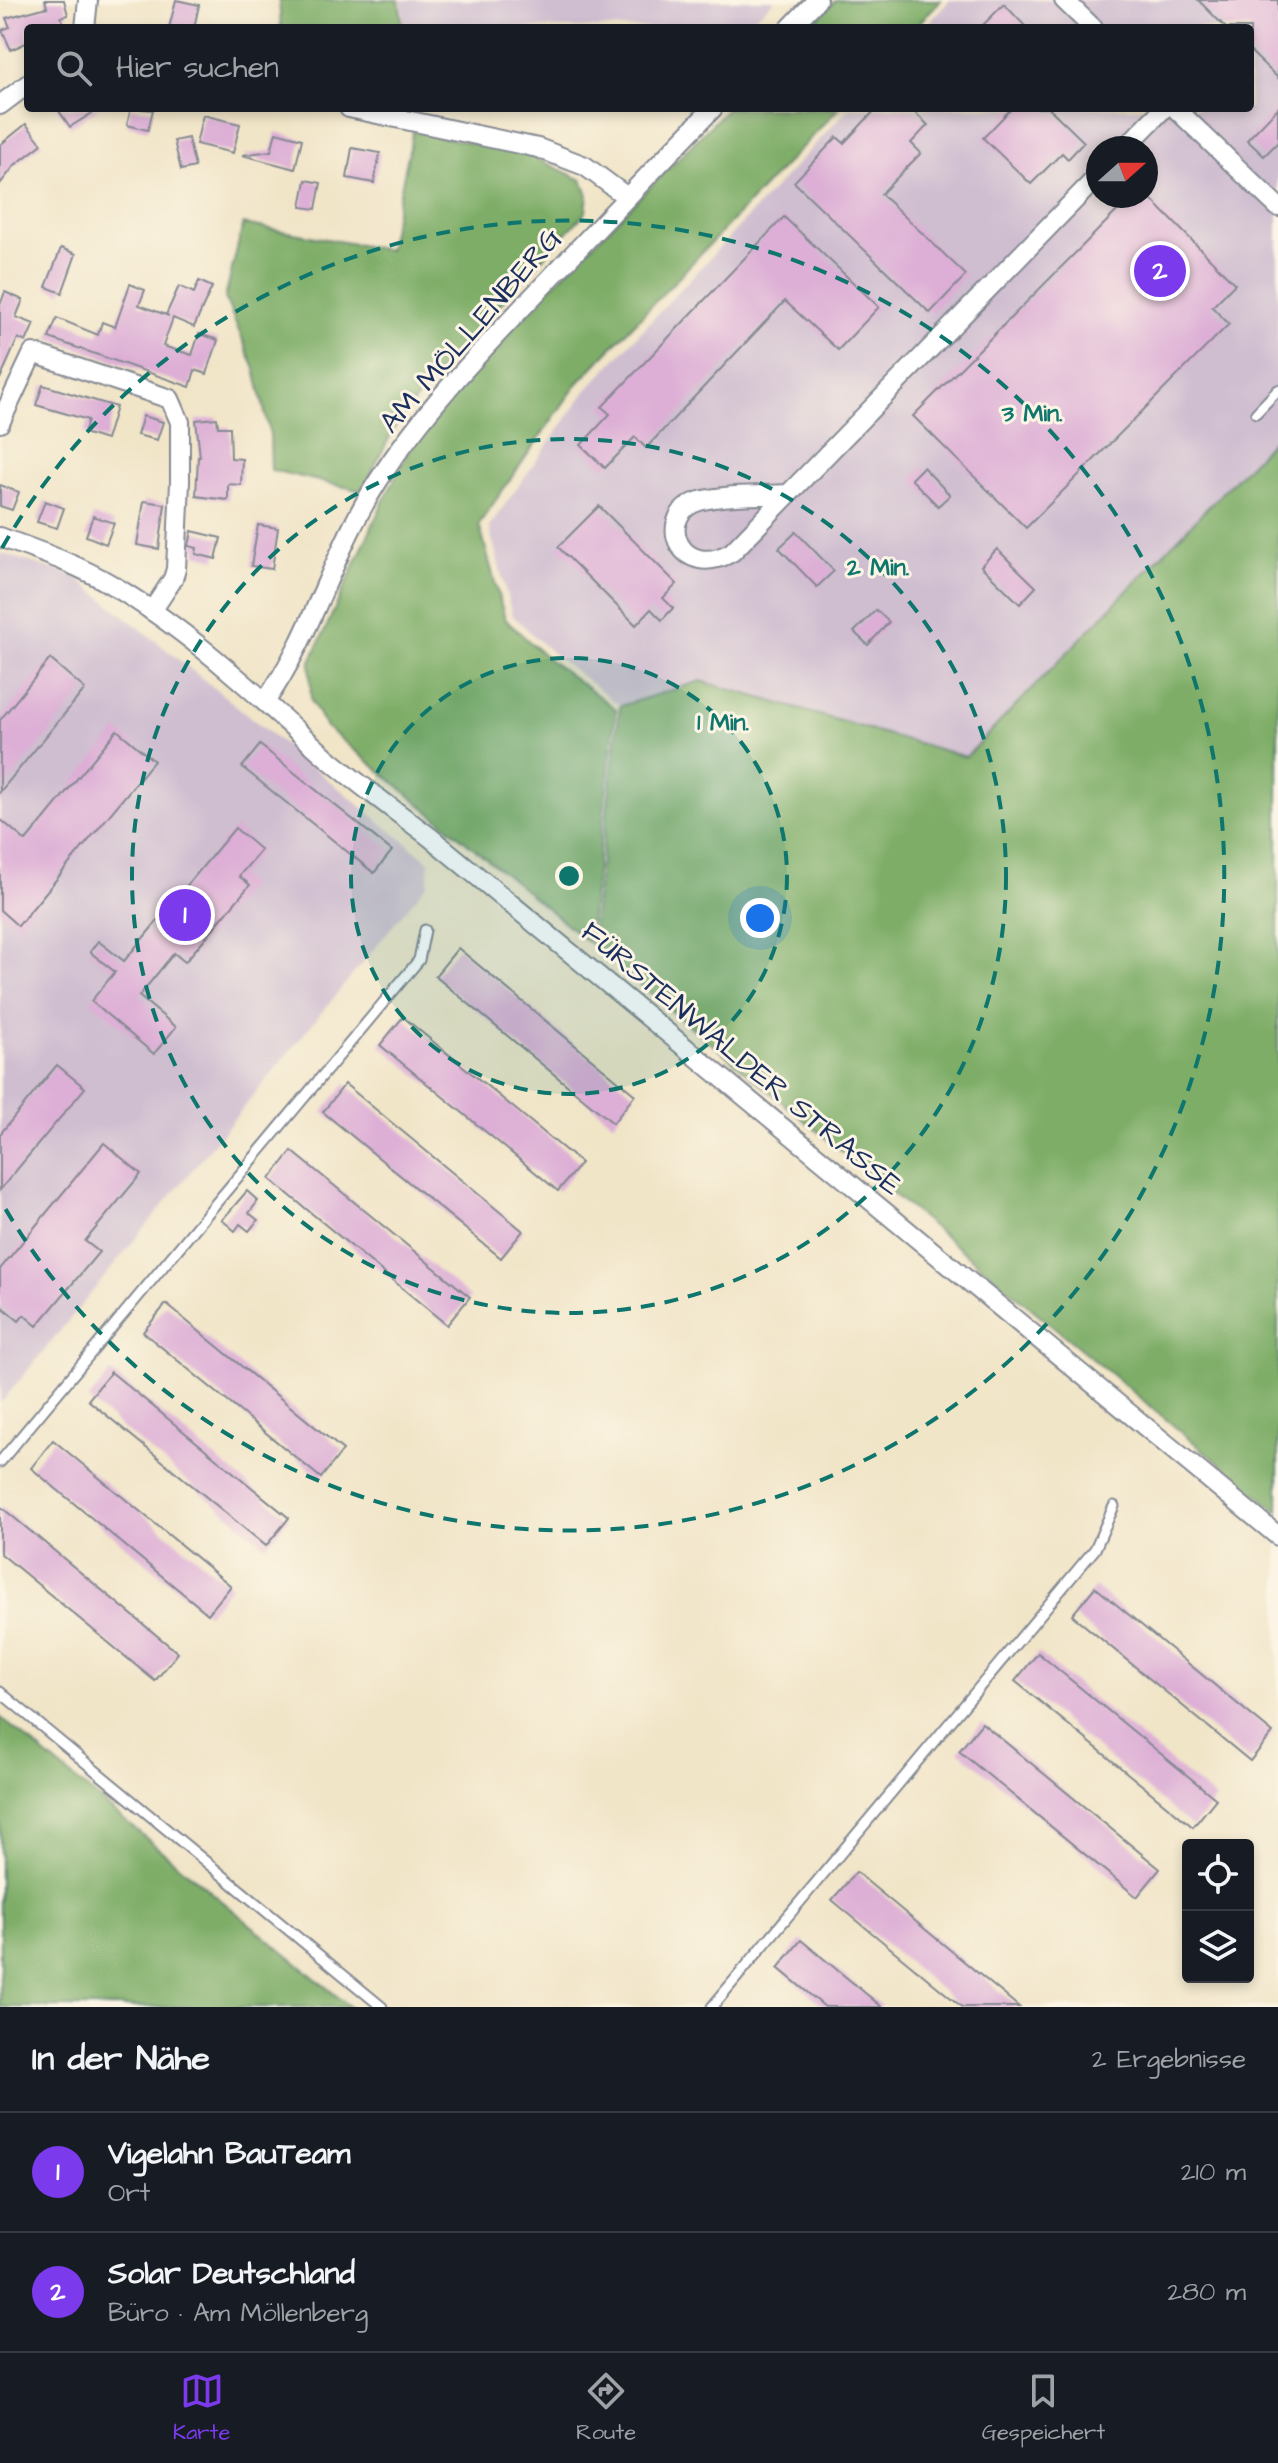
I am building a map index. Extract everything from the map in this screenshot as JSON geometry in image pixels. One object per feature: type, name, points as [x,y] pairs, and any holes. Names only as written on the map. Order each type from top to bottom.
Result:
[{"type":"street","points":[[85,24],[88,0]]},
{"type":"street","points":[[794,24],[817,0]]},
{"type":"street","points":[[1064,0],[1089,24]]},
{"type":"street","points":[[0,105],[24,87]]},
{"type":"street","points":[[368,112],[538,148],[585,166],[627,197]]},
{"type":"street","name":"AM MÖLLENBERG","points":[[265,702],[284,675],[356,521],[408,438],[463,370],[709,112]]},
{"type":"street","points":[[1137,136],[1160,112]]},
{"type":"street","points":[[1179,112],[1278,207]]},
{"type":"street","points":[[787,494],[693,503],[682,512],[676,525],[676,540],[695,559],[721,559],[732,552],[1086,188]]},
{"type":"street","points":[[0,423],[33,353],[170,399],[180,422],[176,569],[152,611]]},
{"type":"street","name":"FÜRSTENWALDER STRASSE","points":[[0,537],[59,559],[110,584],[152,611],[1278,1536]]},
{"type":"lane","points":[[1256,413],[1278,390]]},
{"type":"lane","points":[[0,1462],[419,960],[425,930]]},
{"type":"lane","points":[[712,2007],[1095,1549],[1114,1506]]},
{"type":"lane","points":[[0,1692],[382,2007]]},
{"type":"shaded area","points":[[401,0],[775,0],[748,24],[404,24]]},
{"type":"shaded area","points":[[950,0],[1278,0],[1278,435],[966,757],[701,681],[620,706],[552,653],[512,615],[489,527],[586,391],[845,112],[1254,112],[1254,24],[928,24]]},
{"type":"shaded area","points":[[0,553],[75,576],[429,861],[428,883],[0,1404]]},
{"type":"green space","points":[[279,0],[399,0],[402,24],[281,24]]},
{"type":"green space","points":[[836,0],[941,0],[918,24],[812,24]]},
{"type":"green space","points":[[724,112],[835,112],[577,384],[479,524],[505,619],[548,659],[616,709],[588,942],[325,726],[311,700],[310,663],[384,500],[416,437],[466,373]]},
{"type":"green space","points":[[413,131],[529,155],[582,180],[588,195],[586,212],[448,360],[396,425],[362,491],[271,470],[270,435],[255,369],[225,298],[243,224],[388,250]]},
{"type":"green space","points":[[1278,435],[1278,1512],[591,944],[620,706],[701,681],[966,757]]},
{"type":"green space","points":[[0,1717],[350,2007],[0,2007]]},
{"type":"building","points":[[45,0],[64,0],[68,15],[61,17],[63,23],[24,24],[24,44],[11,50],[2,30],[10,27],[6,18],[47,7]]},
{"type":"building","points":[[176,0],[199,5],[195,24],[170,24]]},
{"type":"building","points":[[1198,0],[1278,0],[1278,78],[1254,55],[1254,24],[1222,24]]},
{"type":"building","points":[[1004,4],[1023,24],[984,24]]},
{"type":"building","points":[[1278,108],[1278,142],[1264,156],[1247,140]]},
{"type":"building","points":[[60,112],[94,112],[70,127]]},
{"type":"building","points":[[130,112],[152,112],[148,130],[127,125]]},
{"type":"building","points":[[873,112],[914,112],[928,125],[911,143],[921,153],[881,194],[966,275],[930,313],[794,182],[837,137],[844,143]]},
{"type":"building","points":[[1008,112],[1053,112],[1084,142],[1068,159],[1062,153],[1031,184],[983,138]]},
{"type":"building","points":[[203,115],[240,124],[233,153],[196,144]]},
{"type":"building","points":[[26,124],[42,144],[15,165],[0,184],[0,145]]},
{"type":"building","points":[[276,132],[302,139],[295,169],[242,155],[271,151]]},
{"type":"building","points":[[188,138],[195,167],[181,170],[174,141]]},
{"type":"building","points":[[352,148],[380,153],[374,183],[347,178]]},
{"type":"building","points":[[306,180],[321,183],[316,209],[301,207]]},
{"type":"building","points":[[1158,206],[1235,284],[1212,307],[1229,324],[1026,528],[913,416],[1120,208]]},
{"type":"building","points":[[784,217],[879,307],[838,350],[785,301],[646,448],[635,437],[605,468],[581,445],[610,414],[602,407]]},
{"type":"building","points":[[61,248],[76,254],[62,293],[46,287]]},
{"type":"building","points":[[199,281],[212,287],[194,327],[173,318],[163,346],[192,355],[199,334],[218,340],[207,374],[195,370],[190,387],[49,338],[57,318],[98,335],[102,322],[115,327],[130,284],[145,290],[139,305],[166,315],[179,286],[194,293]]},
{"type":"building","points":[[5,292],[23,300],[16,317],[34,324],[26,342],[18,338],[0,379],[0,305]]},
{"type":"building","points":[[43,385],[116,407],[106,440],[84,433],[88,420],[36,405]]},
{"type":"building","points":[[143,416],[163,422],[157,440],[137,435]]},
{"type":"building","points":[[217,418],[218,427],[230,427],[231,458],[242,459],[241,485],[228,484],[228,500],[196,496],[200,457],[196,420]]},
{"type":"building","points":[[923,467],[950,495],[938,506],[911,479]]},
{"type":"building","points":[[0,485],[19,492],[12,510],[0,506]]},
{"type":"building","points":[[45,501],[64,508],[57,528],[37,522]]},
{"type":"building","points":[[144,501],[165,504],[159,549],[137,545]]},
{"type":"building","points":[[599,506],[677,584],[663,598],[673,608],[662,620],[651,609],[636,625],[558,547]]},
{"type":"building","points":[[93,516],[114,523],[106,544],[86,536]]},
{"type":"building","points":[[258,525],[278,528],[272,569],[251,566]]},
{"type":"building","points":[[192,531],[221,538],[216,559],[196,554],[197,548],[189,546]]},
{"type":"building","points":[[796,532],[834,571],[817,587],[779,548]]},
{"type":"building","points":[[997,549],[1036,587],[1020,604],[981,566]]},
{"type":"building","points":[[876,610],[889,622],[868,645],[854,632]]},
{"type":"building","points":[[50,659],[85,689],[0,792],[0,720]]},
{"type":"building","points":[[117,730],[154,761],[18,926],[0,910],[0,819],[26,841]]},
{"type":"building","points":[[260,745],[392,851],[374,873],[242,767]]},
{"type":"building","points":[[235,828],[261,850],[239,876],[250,885],[185,962],[174,953],[139,996],[176,1027],[154,1054],[91,1001],[115,972],[90,952],[98,941],[124,961]]},
{"type":"building","points":[[458,948],[635,1095],[613,1123],[435,976]]},
{"type":"building","points":[[403,1017],[581,1163],[558,1191],[380,1045]]},
{"type":"building","points":[[57,1065],[85,1088],[0,1190],[0,1134]]},
{"type":"building","points":[[345,1084],[523,1231],[501,1258],[323,1112]]},
{"type":"building","points":[[104,1143],[141,1174],[85,1241],[99,1252],[37,1326],[24,1315],[19,1321],[0,1305],[0,1269]]},
{"type":"building","points":[[292,1151],[470,1297],[447,1325],[270,1179]]},
{"type":"building","points":[[247,1191],[258,1201],[249,1213],[258,1220],[249,1231],[240,1224],[235,1231],[222,1220]]},
{"type":"building","points":[[166,1304],[343,1450],[321,1478],[143,1332]]},
{"type":"building","points":[[111,1372],[289,1518],[266,1546],[88,1400]]},
{"type":"building","points":[[53,1440],[231,1586],[208,1614],[31,1468]]},
{"type":"building","points":[[0,1506],[178,1653],[155,1681],[0,1553]]},
{"type":"building","points":[[1095,1587],[1273,1733],[1250,1761],[1072,1615]]},
{"type":"building","points":[[1038,1653],[1216,1799],[1193,1827],[1015,1681]]},
{"type":"building","points":[[982,1723],[1160,1869],[1137,1897],[959,1751]]},
{"type":"building","points":[[856,1872],[1019,2007],[962,2007],[832,1900]]},
{"type":"building","points":[[801,1940],[882,2007],[825,2007],[778,1968]]},
{"type":"place","name":"Solar Deutschland","points":[[1160,271]]},
{"type":"place","name":"Vigelahn BauTeam","points":[[185,915]]}]
